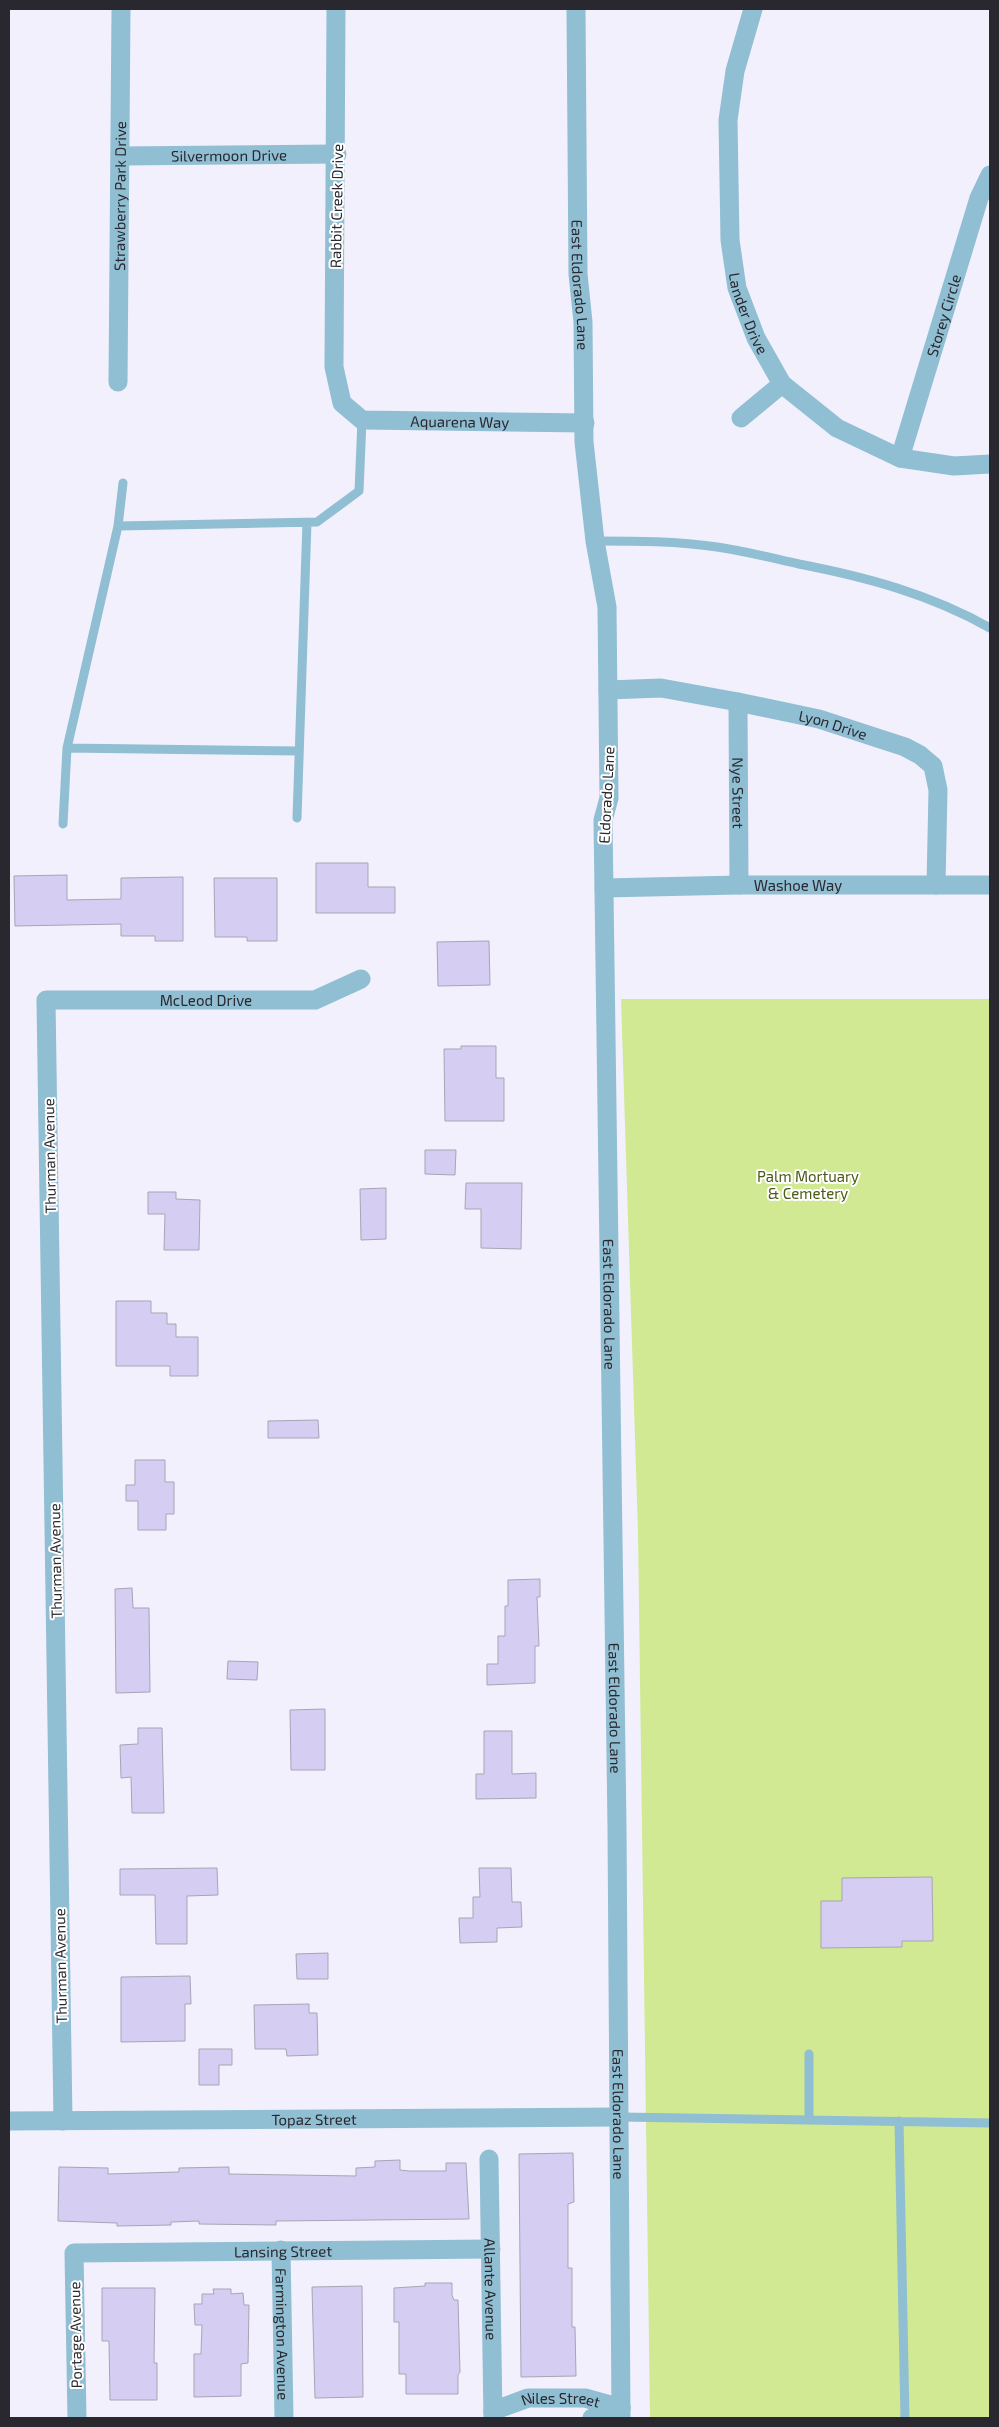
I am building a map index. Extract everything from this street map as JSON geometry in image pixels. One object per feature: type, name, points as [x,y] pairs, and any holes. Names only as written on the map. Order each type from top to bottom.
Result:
[{"type":"street","name":"Strawberry Park Drive","points":[[118,382],[121,9]]},
{"type":"street","name":"Rabbit Creek Drive","points":[[336,9],[337,154],[334,367],[342,402],[362,420]]},
{"type":"street","name":"East Eldorado Lane","points":[[576,9],[578,274],[583,322],[584,442],[595,541],[600,561]]},
{"type":"street","name":"Lander Drive","points":[[753,9],[735,71],[728,120],[730,240],[737,288],[756,338],[782,384],[837,428],[900,458],[954,466],[990,464]]},
{"type":"street","name":"Silvermoon Drive","points":[[121,156],[337,154]]},
{"type":"street","name":"Storey Circle","points":[[900,458],[979,198],[990,176]]},
{"type":"street","points":[[741,418],[782,384]]},
{"type":"street","name":"Aquarena Way","points":[[362,420],[584,423]]},
{"type":"street","name":"Eldorado Lane","points":[[600,561],[607,607],[608,690],[609,798],[603,820],[605,1000]]},
{"type":"street","name":"Lyon Drive","points":[[608,690],[661,688],[738,702],[819,719],[905,747],[920,755],[934,766],[938,790],[936,885]]},
{"type":"street","name":"Nye Street","points":[[738,702],[739,885]]},
{"type":"street","name":"Washoe Way","points":[[604,888],[739,885],[990,885]]},
{"type":"street","name":"McLeod Drive","points":[[46,1000],[315,1000],[361,979]]},
{"type":"street","name":"Thurman Avenue","points":[[46,1000],[62,2121]]},
{"type":"street","name":"East Eldorado Lane","points":[[605,1000],[620,2118],[621,2413]]},
{"type":"street","name":"Topaz Street","points":[[9,2121],[620,2118]]},
{"type":"street","name":"Allante Avenue","points":[[489,2159],[493,2415]]},
{"type":"street","name":"Lansing Street","points":[[74,2253],[491,2249]]},
{"type":"street","name":"Farmington Avenue","points":[[281,2250],[284,2418]]},
{"type":"street","name":"Portage Avenue","points":[[74,2253],[77,2418]]},
{"type":"street","name":"Niles Street","points":[[493,2415],[528,2398],[584,2398],[621,2413]]},
{"type":"street","name":"Niles Street","points":[[592,2418],[621,2413]]},
{"type":"street","name":"Niles Street","points":[[493,2415],[516,2418]]},
{"type":"lane","points":[[118,526],[317,522],[359,491],[362,420]]},
{"type":"lane","points":[[63,824],[68,748],[118,526],[123,483]]},
{"type":"lane","points":[[297,818],[306,522]]},
{"type":"lane","points":[[595,541],[681,543],[718,547],[857,576],[913,592],[968,615],[990,628]]},
{"type":"lane","points":[[68,748],[299,751]]},
{"type":"lane","points":[[809,2054],[809,2120]]},
{"type":"lane","points":[[620,2118],[990,2123]]},
{"type":"lane","points":[[899,2122],[905,2418]]},
{"type":"green space","name":"Palm Mortuary & Cemetery","points":[[621,999],[990,999],[990,2418],[650,2418],[638,1532]]},
{"type":"building","points":[[316,863],[368,863],[368,887],[395,887],[395,913],[316,913]]},
{"type":"building","points":[[67,875],[67,900],[121,899],[121,878],[183,877],[183,941],[155,941],[155,936],[121,936],[121,924],[15,926],[14,876]]},
{"type":"building","points":[[214,878],[277,878],[277,941],[247,941],[247,937],[215,937]]},
{"type":"building","points":[[489,941],[490,985],[438,986],[437,942]]},
{"type":"building","points":[[461,1046],[496,1046],[496,1078],[504,1078],[504,1121],[445,1121],[444,1049],[461,1049]]},
{"type":"building","points":[[425,1150],[456,1150],[455,1175],[425,1174]]},
{"type":"building","points":[[466,1183],[522,1183],[521,1249],[481,1248],[481,1209],[465,1209]]},
{"type":"building","points":[[386,1188],[386,1239],[361,1240],[360,1189]]},
{"type":"building","points":[[148,1192],[176,1192],[176,1199],[200,1200],[199,1250],[164,1250],[165,1214],[148,1214]]},
{"type":"building","points":[[116,1301],[151,1301],[151,1313],[167,1313],[167,1324],[176,1324],[176,1337],[198,1337],[198,1376],[170,1376],[170,1366],[116,1366]]},
{"type":"building","points":[[318,1420],[319,1438],[268,1438],[268,1421]]},
{"type":"building","points":[[135,1460],[165,1460],[165,1482],[174,1482],[174,1514],[166,1514],[166,1530],[138,1530],[138,1501],[126,1501],[126,1485],[135,1485]]},
{"type":"building","points":[[540,1579],[540,1597],[537,1597],[539,1646],[535,1646],[535,1683],[487,1685],[487,1664],[498,1664],[498,1636],[505,1636],[505,1606],[508,1606],[508,1580]]},
{"type":"building","points":[[132,1588],[133,1608],[149,1608],[150,1692],[116,1693],[115,1589]]},
{"type":"building","points":[[228,1661],[258,1662],[257,1680],[227,1679]]},
{"type":"building","points":[[325,1709],[325,1770],[291,1770],[290,1710]]},
{"type":"building","points":[[138,1728],[162,1728],[164,1813],[132,1813],[131,1777],[121,1778],[120,1745],[138,1744]]},
{"type":"building","points":[[484,1731],[512,1731],[512,1774],[536,1773],[536,1798],[476,1799],[476,1774],[484,1774]]},
{"type":"building","points":[[217,1868],[218,1895],[187,1896],[187,1944],[156,1944],[155,1895],[120,1895],[120,1869]]},
{"type":"building","points":[[479,1868],[511,1868],[512,1902],[521,1902],[522,1927],[497,1928],[497,1942],[460,1943],[459,1918],[473,1918],[473,1897],[480,1897]]},
{"type":"building","points":[[932,1877],[933,1941],[902,1941],[902,1947],[821,1948],[821,1901],[842,1901],[842,1878]]},
{"type":"building","points":[[328,1953],[328,1979],[297,1979],[296,1954]]},
{"type":"building","points":[[190,1976],[191,2004],[185,2004],[185,2041],[121,2042],[121,1977]]},
{"type":"building","points":[[309,2004],[309,2013],[317,2013],[318,2055],[287,2056],[286,2049],[255,2049],[254,2005]]},
{"type":"building","points":[[199,2049],[232,2049],[232,2065],[219,2065],[219,2085],[199,2085]]},
{"type":"building","points":[[573,2153],[574,2202],[568,2204],[568,2268],[572,2268],[572,2327],[575,2327],[576,2376],[521,2377],[519,2154]]},
{"type":"building","points":[[400,2160],[400,2170],[409,2171],[446,2171],[446,2163],[466,2163],[469,2219],[276,2221],[276,2225],[199,2224],[199,2221],[171,2222],[171,2225],[117,2226],[117,2223],[58,2221],[59,2167],[108,2168],[108,2174],[179,2172],[179,2168],[229,2167],[229,2174],[356,2176],[356,2168],[375,2167],[375,2161]]},
{"type":"building","points":[[425,2283],[452,2283],[452,2295],[454,2300],[458,2300],[460,2372],[458,2375],[458,2394],[406,2394],[406,2374],[399,2374],[399,2322],[394,2322],[394,2288],[425,2286]]},
{"type":"building","points":[[362,2286],[363,2397],[315,2398],[312,2287]]},
{"type":"building","points":[[102,2288],[155,2288],[154,2363],[157,2363],[157,2400],[110,2400],[109,2341],[102,2341]]},
{"type":"building","points":[[213,2289],[231,2289],[231,2294],[243,2293],[244,2305],[249,2305],[248,2363],[241,2364],[241,2396],[194,2397],[194,2354],[201,2354],[202,2325],[195,2325],[194,2304],[202,2304],[202,2294],[214,2294]]}]
